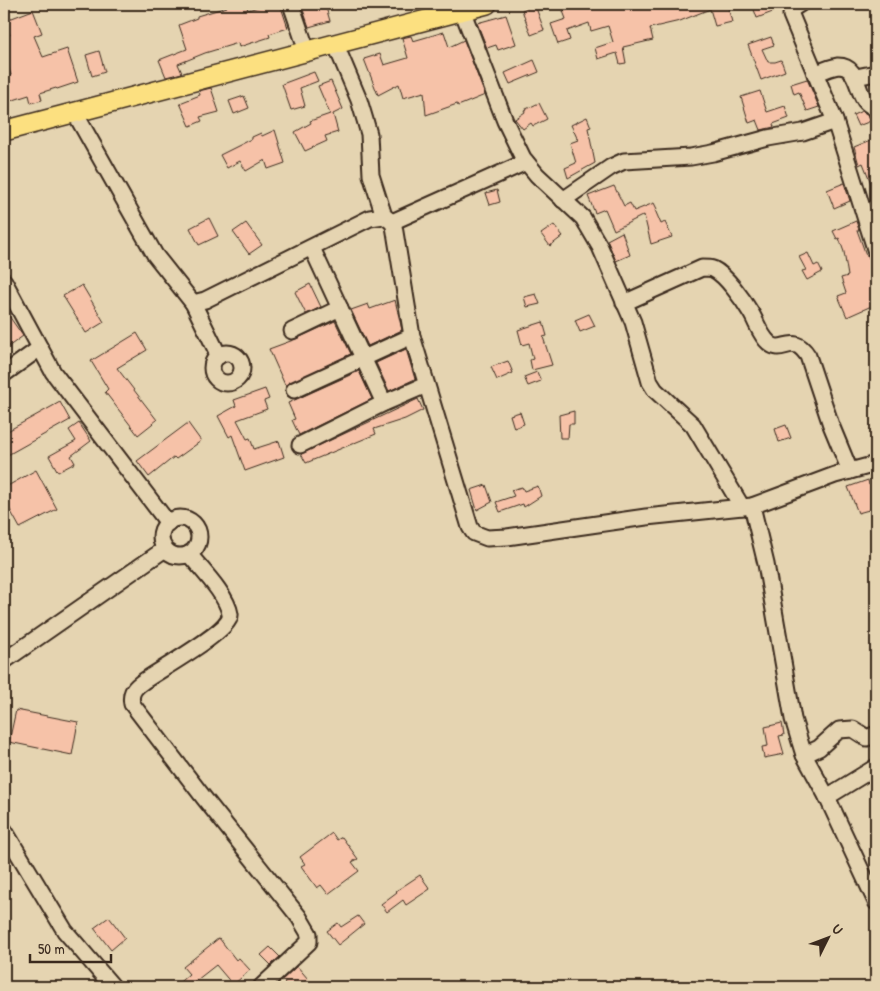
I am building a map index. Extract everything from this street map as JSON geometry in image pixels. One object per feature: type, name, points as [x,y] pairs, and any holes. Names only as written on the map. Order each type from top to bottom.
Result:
[{"type":"main road","points":[[4,131],[487,4]]},
{"type":"street","points":[[290,4],[307,50]]},
{"type":"street","points":[[800,4],[792,8],[791,15],[835,121],[876,252]]},
{"type":"street","points":[[462,10],[514,143],[537,176],[583,218],[590,227],[637,334],[644,366],[650,382],[655,390],[693,425],[747,506],[766,564],[793,719],[804,755],[827,797],[876,902]]},
{"type":"street","points":[[334,44],[359,100],[365,120],[369,134],[371,175],[388,219],[412,336],[470,527],[474,533],[480,537],[487,538],[507,537],[646,517],[747,506],[835,475],[876,464]]},
{"type":"street","points":[[815,74],[840,66],[849,69],[856,77],[864,100],[876,109]]},
{"type":"street","points":[[856,77],[876,73]]},
{"type":"street","points":[[75,113],[156,255],[193,303],[219,356]]},
{"type":"street","points":[[563,200],[611,167],[624,161],[691,157],[713,153],[768,138],[803,132],[835,121]]},
{"type":"street","points":[[193,303],[205,300],[370,218],[388,219],[526,162]]},
{"type":"street","points":[[312,248],[384,403]]},
{"type":"street","points":[[624,303],[702,268],[712,268],[721,275],[742,299],[768,342],[773,346],[779,347],[798,344],[804,349],[831,425],[850,471]]},
{"type":"street","points":[[4,281],[59,379],[168,523]]},
{"type":"street","points":[[292,331],[340,308]]},
{"type":"street","points":[[294,390],[412,336]]},
{"type":"street","points":[[4,374],[40,348]]},
{"type":"street","points":[[300,445],[384,403],[426,385]]},
{"type":"street","points":[[182,519],[192,523],[198,531],[198,542],[189,554],[176,556],[164,549],[161,535],[163,528],[168,523],[182,519]]},
{"type":"street","points":[[4,662],[164,549]]},
{"type":"street","points":[[189,554],[221,594],[231,615],[230,620],[196,648],[140,683],[135,687],[131,698],[132,704],[204,798],[307,927],[309,942],[261,987]]},
{"type":"street","points":[[804,755],[819,748],[839,730],[845,728],[853,729],[867,738],[876,734]]},
{"type":"street","points":[[827,797],[876,767]]},
{"type":"street","points":[[4,830],[65,930],[113,987]]},
{"type":"building","points":[[226,4],[246,4],[248,10],[268,4],[280,4],[288,28],[269,34],[270,37],[239,47],[238,43],[205,53],[178,64],[182,73],[166,77],[159,60],[187,49],[179,25],[197,18],[197,16],[227,7]]},
{"type":"building","points":[[301,4],[325,4],[330,21],[309,27]]},
{"type":"building","points":[[565,4],[577,4],[578,8],[594,4],[727,4],[732,22],[715,26],[710,9],[680,21],[650,28],[653,40],[623,47],[626,63],[620,64],[617,53],[598,59],[595,48],[613,42],[608,26],[591,31],[589,23],[567,31],[570,40],[558,44],[551,24],[566,19],[563,11],[567,10]]},
{"type":"building","points":[[752,4],[784,4],[783,8],[757,18]]},
{"type":"building","points":[[535,5],[544,30],[531,35],[522,10]]},
{"type":"building","points":[[33,10],[42,33],[34,36],[43,57],[67,49],[78,82],[40,93],[42,100],[31,103],[29,95],[4,103],[4,78],[11,75],[4,54],[4,37],[10,35],[4,21]]},
{"type":"building","points":[[506,15],[516,44],[498,50],[496,45],[487,48],[477,23]]},
{"type":"building","points":[[444,32],[449,47],[464,40],[485,95],[458,106],[457,104],[426,115],[424,92],[403,98],[399,84],[378,95],[364,59],[380,54],[384,65],[408,58],[402,38],[411,36],[413,41]]},
{"type":"building","points":[[771,37],[774,45],[762,49],[768,62],[781,60],[785,71],[761,80],[748,45]]},
{"type":"building","points":[[99,51],[105,72],[92,76],[86,55]]},
{"type":"building","points":[[534,60],[539,72],[510,84],[505,73]]},
{"type":"building","points":[[314,72],[318,81],[300,88],[305,106],[291,110],[282,84]]},
{"type":"building","points":[[807,79],[819,107],[807,111],[799,92],[794,94],[791,84]]},
{"type":"building","points":[[331,81],[343,109],[333,114],[338,132],[325,136],[327,141],[305,151],[295,132],[311,123],[310,121],[330,114],[318,86]]},
{"type":"building","points":[[211,88],[219,112],[200,117],[202,121],[190,126],[180,103],[200,95],[199,91]]},
{"type":"building","points":[[760,91],[767,112],[785,106],[789,118],[773,124],[774,127],[761,130],[757,120],[749,123],[741,97]]},
{"type":"building","points":[[244,96],[249,108],[234,114],[229,101]]},
{"type":"building","points":[[539,103],[547,119],[533,126],[531,123],[523,129],[515,119],[525,112],[524,110]]},
{"type":"building","points":[[862,111],[868,115],[871,121],[858,126],[853,115]]},
{"type":"building","points":[[587,117],[591,127],[588,128],[595,163],[568,178],[565,168],[576,163],[570,143],[578,140],[571,125]]},
{"type":"building","points":[[275,130],[285,163],[268,169],[265,160],[246,171],[240,161],[227,168],[220,155],[252,139],[252,137],[261,133],[262,136]]},
{"type":"building","points":[[876,138],[876,196],[863,163],[859,165],[854,147]]},
{"type":"building","points":[[844,183],[850,201],[834,208],[827,190]]},
{"type":"building","points":[[614,186],[624,206],[630,203],[634,211],[654,203],[661,224],[665,222],[672,237],[651,244],[644,215],[614,230],[605,209],[595,213],[588,196]]},
{"type":"building","points":[[497,190],[500,202],[490,205],[486,193]]},
{"type":"building","points":[[209,218],[218,236],[199,245],[190,228]]},
{"type":"building","points":[[856,221],[859,230],[857,230],[866,255],[870,259],[876,275],[876,304],[847,317],[838,296],[846,293],[841,278],[848,276],[844,252],[839,238],[837,239],[833,231]]},
{"type":"building","points":[[246,223],[262,245],[249,254],[233,232]]},
{"type":"building","points":[[554,225],[563,236],[550,246],[541,234]]},
{"type":"building","points":[[622,232],[630,255],[616,261],[607,240]]},
{"type":"building","points":[[808,253],[814,266],[818,264],[822,272],[807,280],[802,271],[806,270],[799,257]]},
{"type":"building","points":[[310,284],[321,307],[306,314],[295,292]]},
{"type":"building","points":[[82,285],[104,322],[86,333],[63,296]]},
{"type":"building","points":[[536,294],[540,304],[527,307],[524,297]]},
{"type":"building","points":[[395,300],[402,330],[368,346],[351,310],[368,304],[370,309]]},
{"type":"building","points":[[4,309],[23,336],[8,347],[4,340]]},
{"type":"building","points":[[589,314],[595,326],[580,332],[575,320]]},
{"type":"building","points":[[335,321],[351,354],[285,385],[269,349]]},
{"type":"building","points":[[543,322],[547,336],[543,337],[552,365],[532,370],[530,360],[533,359],[529,343],[522,345],[518,330]]},
{"type":"building","points":[[137,333],[147,350],[117,368],[157,420],[138,435],[105,392],[108,389],[91,361]]},
{"type":"building","points":[[406,349],[415,379],[389,391],[376,363]]},
{"type":"building","points":[[508,361],[513,373],[497,380],[491,367]]},
{"type":"building","points":[[359,371],[372,399],[299,435],[292,420],[295,419],[288,403]]},
{"type":"building","points":[[537,372],[541,381],[528,386],[524,377]]},
{"type":"building","points":[[265,389],[269,399],[264,401],[267,409],[237,420],[247,439],[250,438],[254,449],[279,441],[284,457],[245,471],[232,435],[229,437],[218,416],[236,406],[234,400]]},
{"type":"building","points":[[418,399],[423,410],[405,419],[374,429],[376,434],[306,463],[301,454]]},
{"type":"building","points":[[60,402],[70,420],[4,457],[4,433]]},
{"type":"building","points":[[574,411],[574,424],[569,424],[568,438],[560,438],[559,415]]},
{"type":"building","points":[[520,412],[524,424],[514,428],[510,415]]},
{"type":"building","points":[[79,423],[91,441],[71,456],[75,463],[58,472],[49,456],[76,441],[69,430]]},
{"type":"building","points":[[188,423],[201,441],[176,459],[174,457],[149,477],[137,461]]},
{"type":"building","points":[[786,425],[791,438],[779,442],[775,429]]},
{"type":"building","points":[[36,470],[57,509],[20,528],[4,499],[4,488]]},
{"type":"building","points":[[868,480],[869,485],[876,481],[876,508],[858,513],[848,487]]},
{"type":"building","points":[[486,485],[492,502],[477,510],[471,490]]},
{"type":"building","points":[[538,486],[541,496],[524,507],[523,504],[500,512],[496,502],[514,496],[511,490],[522,487],[524,491]]},
{"type":"building","points":[[16,710],[78,722],[72,755],[9,742]]},
{"type":"building","points":[[782,723],[784,735],[779,736],[784,754],[764,758],[762,747],[768,746],[765,727]]},
{"type":"building","points":[[332,833],[337,840],[342,837],[358,859],[352,862],[359,871],[328,894],[321,885],[317,888],[301,866],[305,864],[300,857]]},
{"type":"building","points":[[420,875],[430,889],[406,905],[403,900],[387,912],[381,904]]},
{"type":"building","points":[[358,916],[364,924],[338,945],[327,931],[338,923],[341,927]]},
{"type":"building","points":[[109,917],[125,938],[111,950],[94,928]]},
{"type":"building","points":[[219,938],[236,960],[239,958],[250,970],[233,985],[216,965],[188,987],[174,987],[189,974],[183,967]]},
{"type":"building","points":[[270,947],[280,957],[271,965],[261,955]]},
{"type":"building","points":[[297,966],[308,979],[299,987],[289,987],[282,980]]}]
